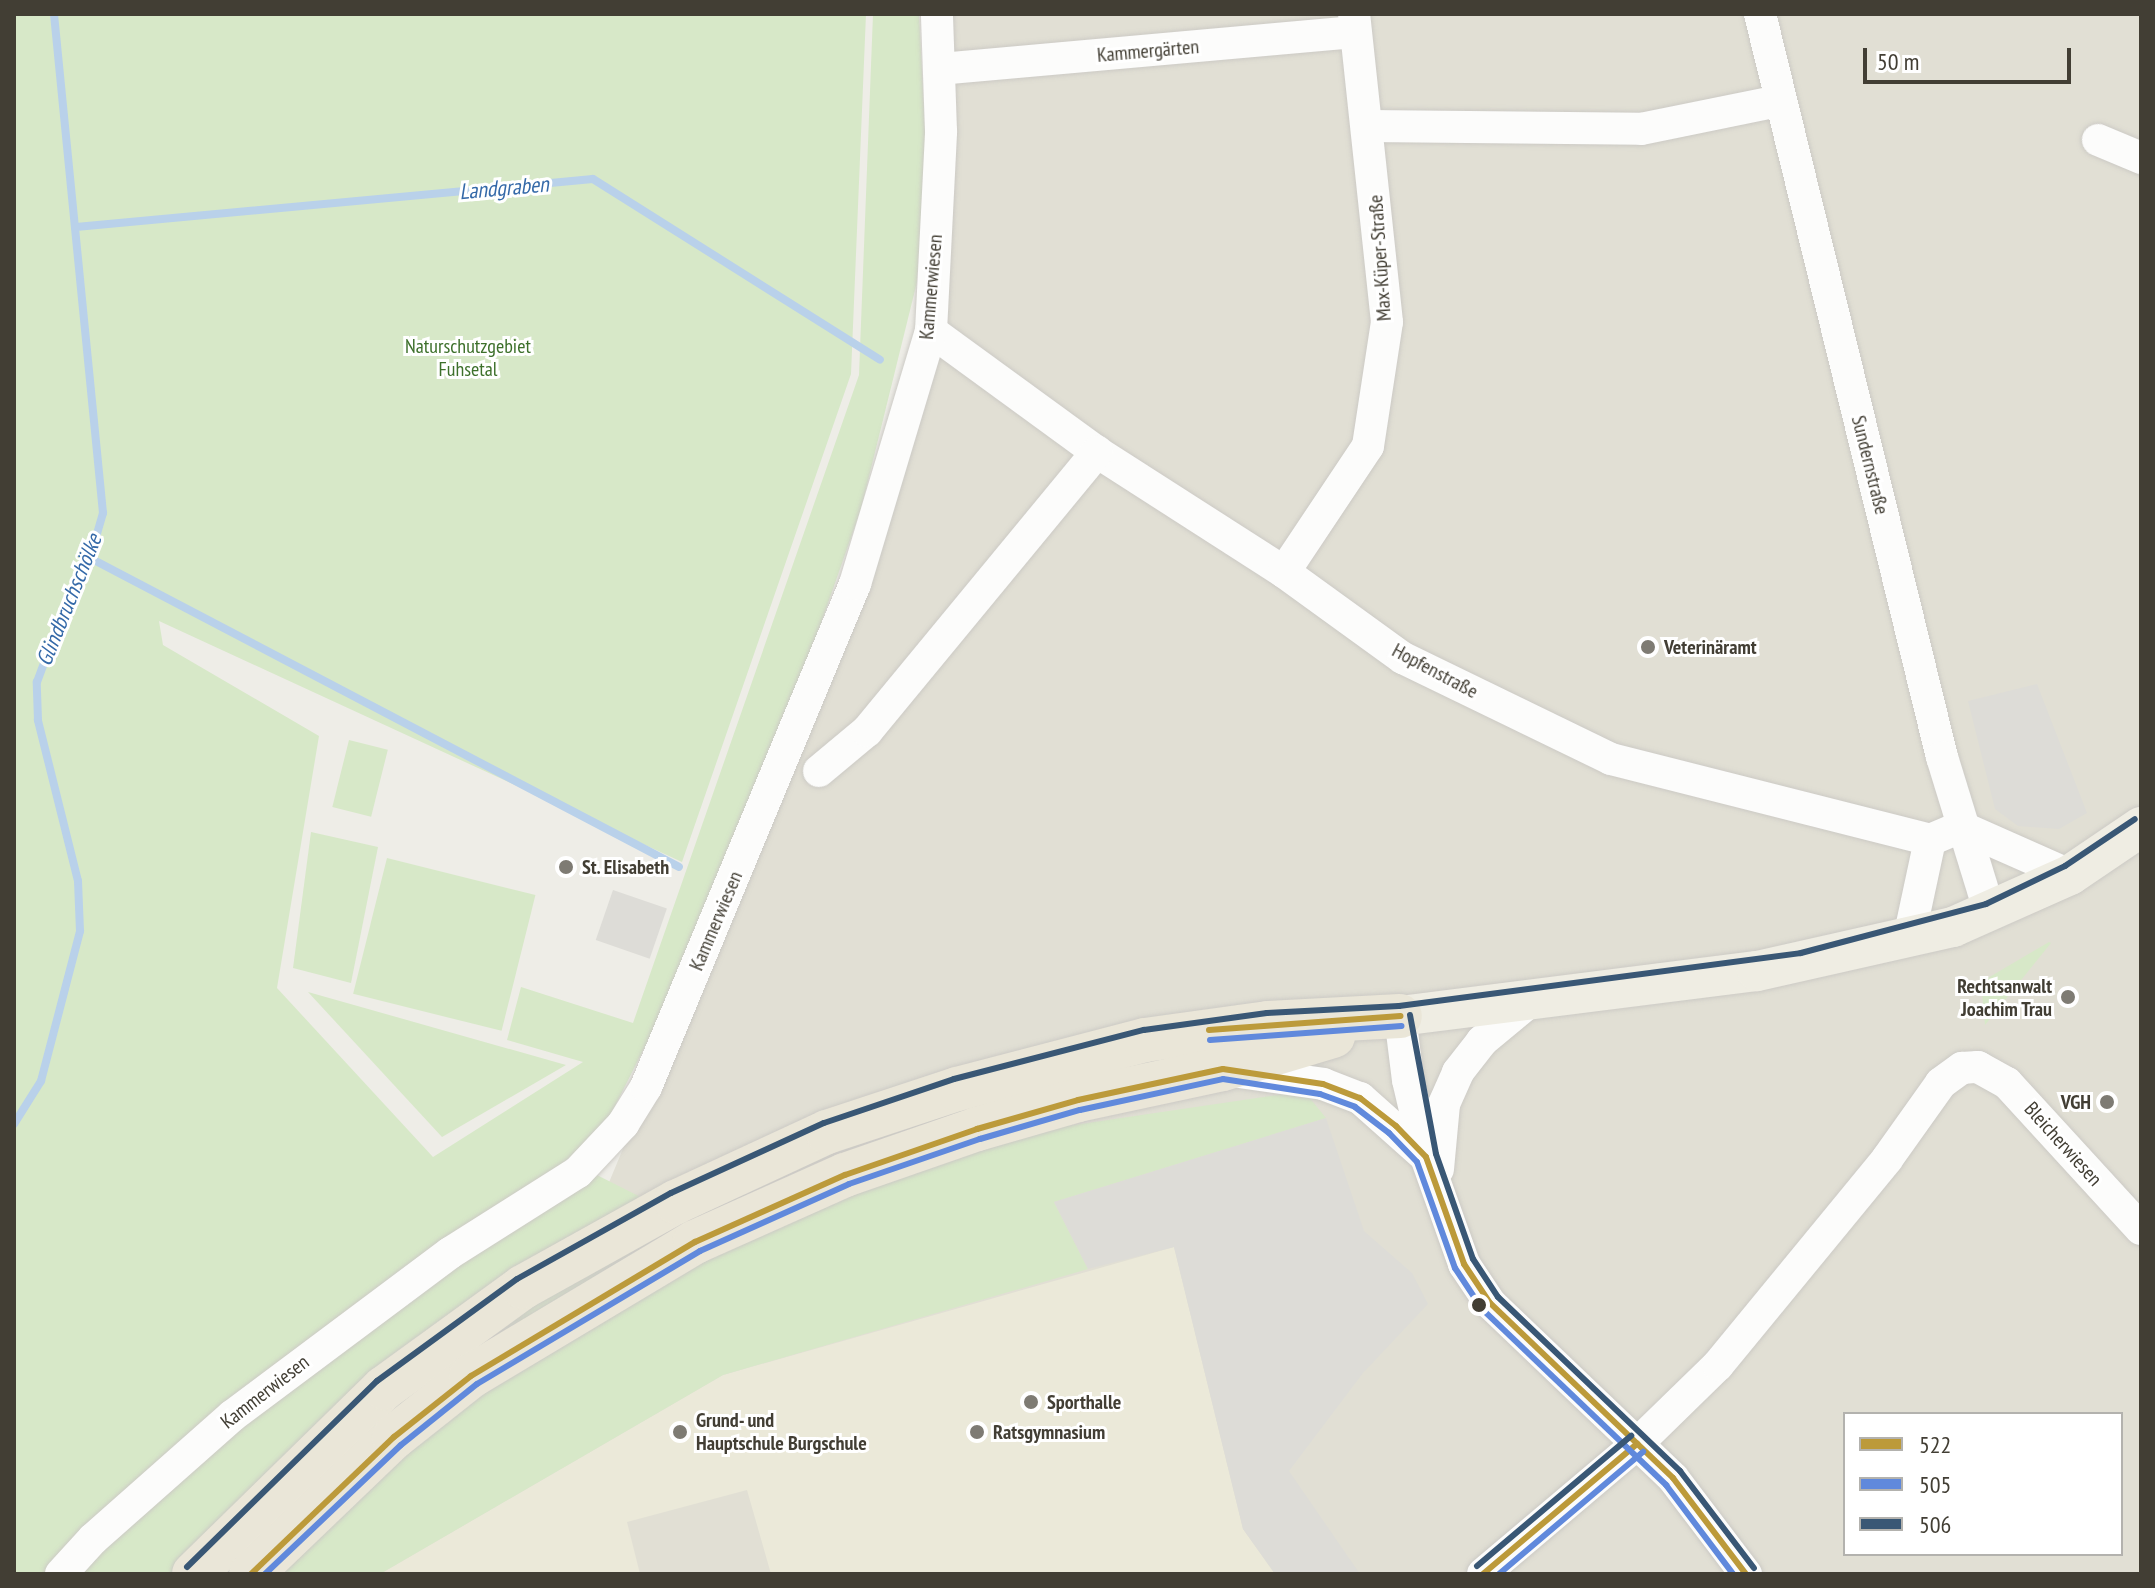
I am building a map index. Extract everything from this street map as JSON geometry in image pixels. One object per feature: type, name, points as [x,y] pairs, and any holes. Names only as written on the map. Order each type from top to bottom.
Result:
[{"type":"highway","points":[[251,1574],[394,1437],[471,1376],[695,1242],[845,1175],[977,1129],[1078,1100],[1223,1069],[1400,1016]]},
{"type":"highway","points":[[194,1574],[384,1388],[523,1287],[676,1202],[827,1132],[972,1085],[1145,1040],[1268,1023],[1400,1016]]},
{"type":"main road","points":[[1400,1016],[1757,971],[1909,938],[1990,913],[2070,875],[2141,827]]},
{"type":"street","name":"Kammerwiesen","points":[[61,1574],[93,1539],[232,1416],[450,1253],[578,1172],[623,1124],[651,1074],[855,584],[931,331],[940,69],[937,14]]},
{"type":"street","name":"Sundernstraße","points":[[1760,14],[1779,101],[1961,827],[1990,913]]},
{"type":"street","name":"Kammergärten","points":[[940,69],[1355,23]]},
{"type":"street","name":"Max-Küper-Straße","points":[[1284,572],[1368,446],[1387,322],[1369,126],[1355,23]]},
{"type":"street","points":[[1369,126],[1641,129],[1779,101]]},
{"type":"street","points":[[2098,140],[2141,158]]},
{"type":"street","name":"Hopfenstraße","points":[[931,331],[1097,452],[1284,572],[1403,658],[1611,759],[1930,840]]},
{"type":"street","points":[[819,771],[867,731],[1097,452]]},
{"type":"street","points":[[1909,938],[1930,840],[1961,827],[2070,875]]},
{"type":"street","points":[[1436,1188],[1444,1104],[1458,1072],[1482,1041],[1535,997]]},
{"type":"street","points":[[1400,1016],[1408,1080],[1426,1157],[1464,1264],[1490,1303],[1673,1478],[1746,1574]]},
{"type":"street","name":"Bleicherwiesen","points":[[1637,1444],[1718,1365],[1887,1159],[1941,1083],[1962,1068],[1978,1067],[2007,1083],[2141,1229]]},
{"type":"street","points":[[1223,1069],[1323,1084],[1360,1098],[1426,1157]]},
{"type":"street","points":[[1483,1574],[1637,1444]]},
{"type":"shaded area","points":[[936,14],[2141,14],[2141,1574],[274,1574],[605,1192],[858,584],[926,329]]},
{"type":"shaded area","points":[[2037,684],[2087,813],[2059,829],[2018,826],[1995,809],[1968,701]]},
{"type":"shaded area","points":[[613,890],[667,909],[650,959],[596,940]]},
{"type":"shaded area","points":[[1326,1118],[1364,1231],[1412,1273],[1428,1304],[1363,1373],[1289,1471],[1360,1574],[1275,1574],[1243,1529],[1174,1247],[1088,1269],[1054,1202]]},
{"type":"shaded area","name":"Ratsgymnasium","points":[[1174,1247],[1243,1529],[1275,1574],[771,1574],[747,1490],[627,1522],[640,1574],[380,1574],[723,1375]]},
{"type":"green space","name":"Naturschutzgebiet Fuhsetal","points":[[14,14],[866,14],[851,374],[682,862],[159,621],[163,645],[319,736],[277,988],[433,1157],[583,1062],[507,1040],[521,987],[633,1023],[859,375],[873,14],[919,14],[926,145],[917,282],[861,509],[784,729],[682,973],[608,1120],[575,1164],[722,1238],[978,1139],[1304,1091],[1326,1118],[1054,1202],[1088,1269],[723,1375],[380,1574],[14,1574]]},
{"type":"green space","points":[[349,740],[388,750],[371,817],[332,807]]},
{"type":"green space","points":[[311,832],[378,847],[351,983],[293,968]]},
{"type":"green space","points":[[387,858],[535,895],[502,1031],[353,994]]},
{"type":"green space","points":[[2051,943],[1985,1025],[1981,982]]},
{"type":"green space","points":[[308,992],[566,1065],[442,1137]]},
{"type":"waterway","name":"Glindbruchschölke","points":[[14,1124],[41,1081],[80,931],[78,881],[38,720],[37,682],[69,596],[90,558],[103,513],[54,14]]},
{"type":"waterway","name":"Landgraben","points":[[76,227],[593,179],[880,360]]},
{"type":"waterway","points":[[90,558],[679,867]]},
{"type":"transit line","name":"506","points":[[187,1567],[377,1381],[517,1279],[671,1193],[824,1123],[954,1079],[1144,1030],[1267,1013],[1399,1006],[1801,953],[1986,904],[2065,866],[2135,819]]},
{"type":"transit line","name":"506","points":[[1410,1015],[1436,1154],[1473,1259],[1498,1297],[1680,1471],[1754,1568]]},
{"type":"transit line","name":"522","points":[[1209,1030],[1400,1016]]},
{"type":"transit line","name":"505","points":[[1210,1040],[1401,1026]]},
{"type":"transit line","name":"522","points":[[251,1574],[394,1437],[471,1376],[695,1242],[845,1175],[977,1129],[1078,1100],[1223,1069],[1323,1084],[1360,1098],[1396,1126],[1426,1157],[1464,1264],[1490,1303],[1673,1478],[1746,1574]]},
{"type":"transit line","name":"505","points":[[265,1574],[401,1445],[477,1384],[700,1251],[849,1184],[980,1139],[1080,1110],[1223,1079],[1320,1094],[1355,1107],[1389,1133],[1417,1162],[1455,1268],[1482,1309],[1666,1485],[1733,1574]]},
{"type":"transit line","name":"506","points":[[1477,1566],[1631,1436]]},
{"type":"transit line","name":"522","points":[[1483,1574],[1637,1444]]},
{"type":"transit line","name":"505","points":[[1499,1574],[1643,1452]]},
{"type":"place","name":"Veterinäramt","points":[[1648,647]]},
{"type":"place","name":"St. Elisabeth","points":[[566,867]]},
{"type":"place","name":"Rechtsanwalt Joachim Trau","points":[[2068,997]]},
{"type":"place","name":"VGH","points":[[2107,1102]]},
{"type":"place","name":"Sporthalle","points":[[1031,1402]]},
{"type":"place","name":"Grund- und Hauptschule Burgschule","points":[[680,1432]]},
{"type":"place","name":"Ratsgymnasium","points":[[977,1432]]}]
